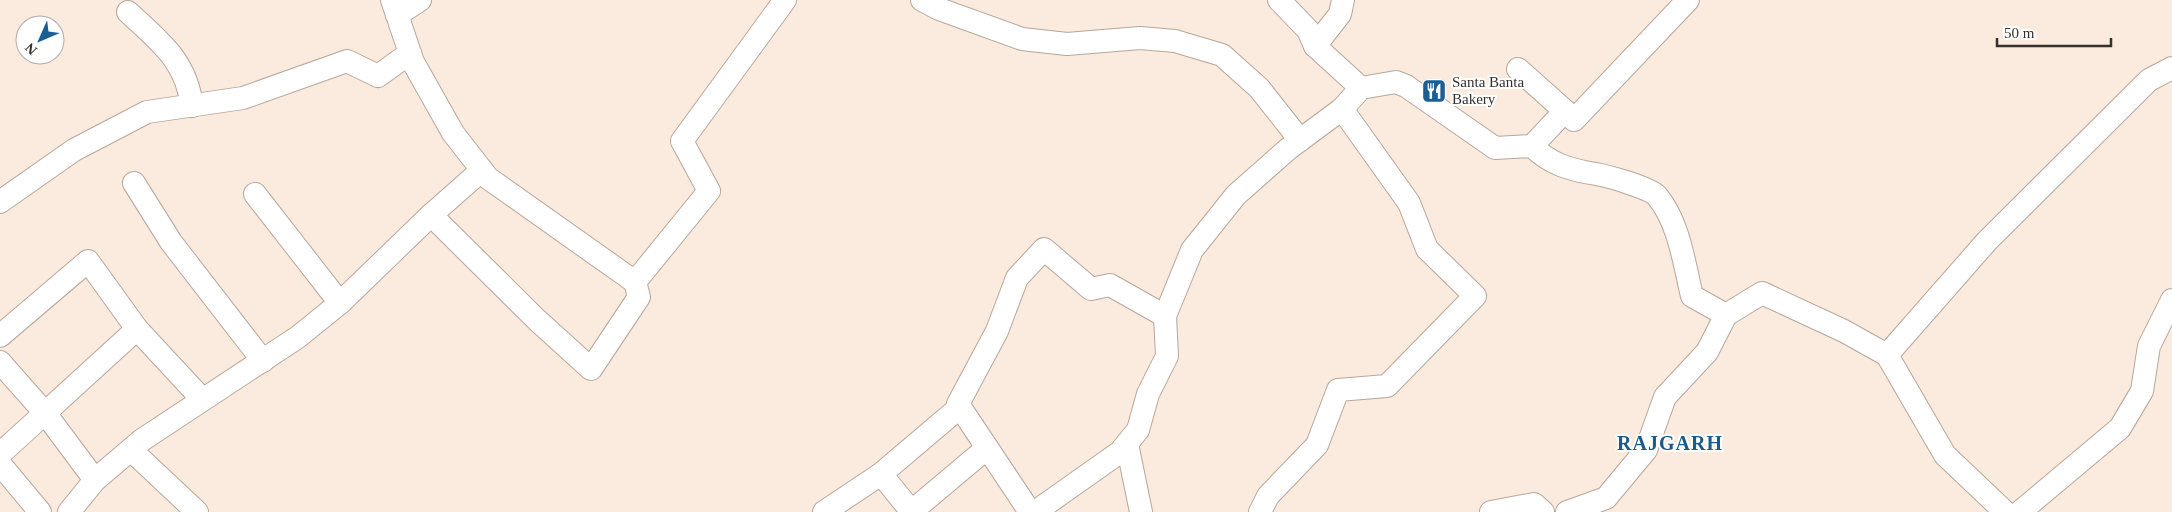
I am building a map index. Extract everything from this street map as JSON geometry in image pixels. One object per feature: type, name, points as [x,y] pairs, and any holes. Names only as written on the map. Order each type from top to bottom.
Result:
[{"type":"street","points":[[420,0],[395,8],[410,54],[453,133],[488,178],[634,282],[639,297],[591,369],[537,320],[431,215]]},
{"type":"street","points":[[634,282],[709,191],[682,141],[785,0]]},
{"type":"street","points":[[922,0],[939,9],[1022,39],[1067,44],[1140,38],[1175,41],[1222,55],[1259,88],[1300,140]]},
{"type":"street","points":[[1279,0],[1308,30],[1315,46],[1361,88]]},
{"type":"street","points":[[1315,46],[1340,14],[1343,0]]},
{"type":"street","points":[[1518,69],[1574,120],[1688,0]]},
{"type":"street","points":[[128,12],[158,39],[180,64],[190,86],[192,106]]},
{"type":"street","points":[[0,202],[74,150],[147,112],[243,98],[347,61],[378,76],[410,54]]},
{"type":"street","points":[[1887,355],[1987,241],[2148,80],[2172,68]]},
{"type":"street","points":[[1035,512],[1120,452],[1138,430],[1148,394],[1167,356],[1164,316],[1192,250],[1236,195],[1300,140],[1342,109],[1361,88],[1396,82],[1406,86],[1495,148],[1532,146],[1565,111]]},
{"type":"street","points":[[1260,512],[1268,496],[1317,445],[1338,390],[1387,386],[1475,296],[1427,249],[1409,203],[1342,109]]},
{"type":"street","points":[[1532,146],[1545,159],[1576,170],[1611,176],[1656,194],[1674,225],[1692,296],[1726,315]]},
{"type":"street","points":[[69,512],[95,480],[130,450],[202,399],[298,337],[340,303],[431,215],[482,170]]},
{"type":"street","points":[[134,183],[171,242],[263,361]]},
{"type":"street","points":[[255,194],[340,303]]},
{"type":"street","points":[[1030,512],[958,404],[997,331],[1017,278],[1044,249],[1091,289],[1110,285],[1164,316]]},
{"type":"street","points":[[0,336],[88,261],[137,329],[202,399]]},
{"type":"street","points":[[1567,512],[1606,498],[1646,450],[1665,397],[1707,352],[1726,315],[1762,293],[1844,330],[1887,355],[1945,454],[2004,512]]},
{"type":"street","points":[[2020,512],[2120,428],[2142,391],[2149,346],[2172,300]]},
{"type":"street","points":[[0,454],[137,329]]},
{"type":"street","points":[[0,362],[45,412],[95,480]]},
{"type":"street","points":[[824,512],[881,474],[960,407]]},
{"type":"street","points":[[1127,444],[1141,512]]},
{"type":"street","points":[[881,474],[912,512],[987,448]]},
{"type":"street","points":[[130,450],[197,512]]},
{"type":"street","points":[[0,464],[40,512]]},
{"type":"street","points":[[1491,512],[1534,504],[1542,512]]},
{"type":"place","name":"Santa Banta Bakery","points":[[1434,91]]},
{"type":"district","name":"RAJGARH","points":[[1670,443]]}]
